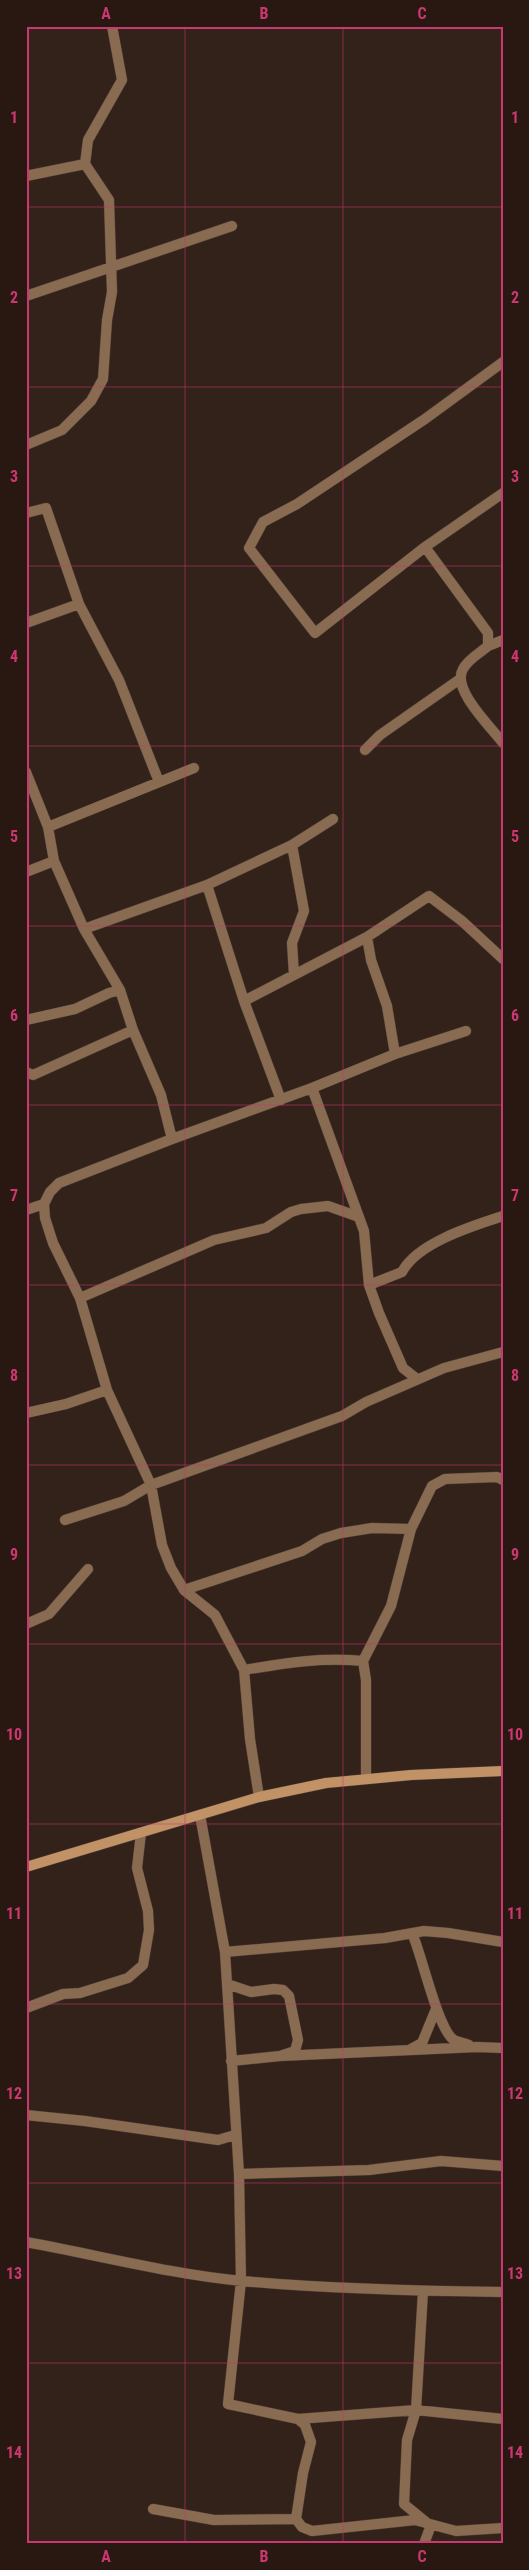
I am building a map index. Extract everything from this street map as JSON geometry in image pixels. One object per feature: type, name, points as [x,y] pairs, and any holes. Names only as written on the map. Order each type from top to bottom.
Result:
[{"type":"main road","points":[[26,1867],[259,1797],[326,1783],[503,1771]]},
{"type":"street","points":[[26,445],[62,430],[91,400],[103,379],[107,320],[112,292],[109,200],[85,164],[88,140],[122,80],[112,26]]},
{"type":"street","points":[[26,176],[85,164]]},
{"type":"street","points":[[26,296],[232,226]]},
{"type":"street","points":[[503,362],[425,419],[305,499],[263,522],[249,548],[316,633],[425,547],[503,493]]},
{"type":"street","points":[[26,513],[46,508],[79,604],[119,680],[159,782]]},
{"type":"street","points":[[425,547],[488,633],[488,646]]},
{"type":"street","points":[[26,623],[79,604]]},
{"type":"street","points":[[365,750],[380,735],[460,679],[467,662],[488,646],[503,640]]},
{"type":"street","points":[[460,679],[463,692],[501,739]]},
{"type":"street","points":[[48,828],[194,768]]},
{"type":"street","points":[[26,772],[48,828],[54,861],[84,929],[120,990],[133,1030],[161,1095],[172,1139]]},
{"type":"street","points":[[84,929],[206,885],[292,845],[333,819]]},
{"type":"street","points":[[292,845],[299,875],[304,911],[292,943],[294,975]]},
{"type":"street","points":[[26,872],[54,861]]},
{"type":"street","points":[[206,885],[244,1001],[281,1100]]},
{"type":"street","points":[[244,1001],[367,937],[429,896],[462,921],[503,959]]},
{"type":"street","points":[[367,937],[371,960],[387,1006],[395,1054]]},
{"type":"street","points":[[26,1020],[75,1009],[109,992],[120,990]]},
{"type":"street","points":[[26,1072],[33,1075],[133,1030]]},
{"type":"street","points":[[259,1797],[250,1739],[244,1670],[215,1615],[184,1590],[171,1568],[162,1545],[151,1485],[107,1390],[80,1298],[53,1243],[45,1218],[44,1204],[50,1192],[59,1183],[172,1139],[281,1100],[395,1054],[466,1031]]},
{"type":"street","points":[[312,1088],[364,1231],[369,1285],[391,1344],[403,1368],[417,1380]]},
{"type":"street","points":[[26,1210],[44,1204]]},
{"type":"street","points":[[80,1298],[214,1240],[266,1228],[291,1212],[301,1209],[328,1206],[359,1217]]},
{"type":"street","points":[[369,1285],[402,1272],[406,1265],[425,1247],[449,1237],[464,1228],[503,1216]]},
{"type":"street","points":[[65,1520],[124,1501],[151,1485],[342,1416],[366,1402],[444,1368],[503,1352]]},
{"type":"street","points":[[26,1413],[66,1404],[107,1390]]},
{"type":"street","points":[[366,1779],[366,1680],[363,1661],[391,1606],[410,1530],[432,1486],[438,1481],[445,1478],[503,1480]]},
{"type":"street","points":[[184,1590],[302,1551],[322,1539],[341,1533],[372,1528],[410,1530]]},
{"type":"street","points":[[26,1624],[49,1614],[88,1569]]},
{"type":"street","points":[[244,1670],[306,1659],[332,1658],[363,1661]]},
{"type":"street","points":[[200,1815],[225,1952],[235,2135],[239,2174],[241,2281],[228,2404],[298,2419],[416,2410],[503,2419]]},
{"type":"street","points":[[26,2008],[63,1994],[80,1993],[128,1978],[143,1965],[149,1930],[148,1911],[137,1868],[141,1833]]},
{"type":"street","points":[[225,1952],[385,1938],[412,1933],[448,1933],[503,1942]]},
{"type":"street","points":[[412,1933],[420,1951],[436,2009],[453,2040],[477,2047]]},
{"type":"street","points":[[227,1984],[251,1992],[274,1989],[283,1990],[289,1996],[298,2046],[295,2052],[280,2056]]},
{"type":"street","points":[[410,2050],[422,2043],[436,2009]]},
{"type":"street","points":[[231,2061],[280,2056],[477,2047],[503,2048]]},
{"type":"street","points":[[26,2115],[84,2121],[218,2140],[235,2135]]},
{"type":"street","points":[[239,2174],[369,2170],[442,2161],[503,2166]]},
{"type":"street","points":[[26,2242],[144,2266],[241,2281],[423,2291],[503,2292]]},
{"type":"street","points":[[423,2291],[416,2410],[407,2440],[404,2504],[431,2525]]},
{"type":"street","points":[[298,2419],[305,2425],[311,2442],[303,2473],[296,2519],[302,2527],[312,2530],[415,2520],[467,2532],[503,2528]]},
{"type":"street","points":[[153,2509],[214,2520],[296,2519]]},
{"type":"street","points":[[424,2544],[431,2525]]}]
